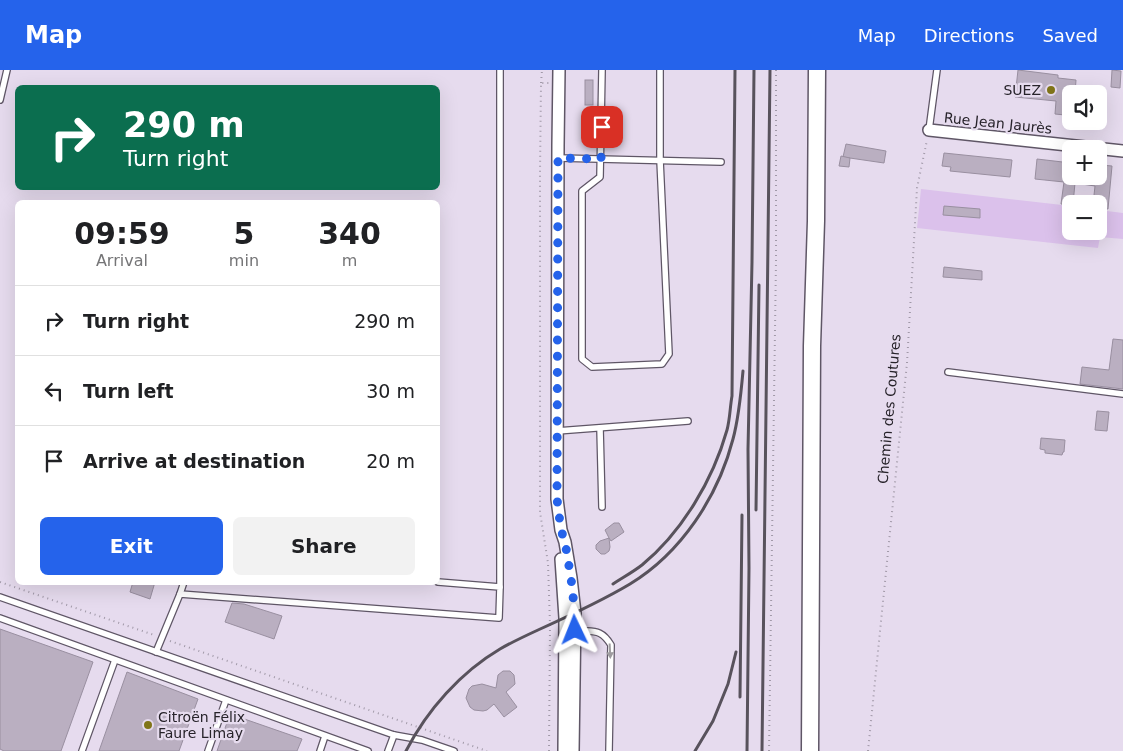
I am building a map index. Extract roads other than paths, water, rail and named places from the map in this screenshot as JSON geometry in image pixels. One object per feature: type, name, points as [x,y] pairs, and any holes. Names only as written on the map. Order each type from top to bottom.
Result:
[{"type":"main road","points":[[810,751],[812,346],[816,221],[817,70]]},
{"type":"street","points":[[559,70],[557,499],[571,578],[575,614],[573,751]]},
{"type":"street","name":"Rue Jean Jaurès","points":[[929,130],[1123,151]]},
{"type":"street","points":[[561,530],[560,543],[565,618],[564,751]]},
{"type":"lane","points":[[0,100],[8,70]]},
{"type":"lane","points":[[180,594],[499,618],[500,70]]},
{"type":"lane","points":[[602,70],[600,177],[582,191],[582,359],[592,367],[662,364],[668,354],[660,160],[660,70]]},
{"type":"lane","points":[[929,130],[937,70]]},
{"type":"lane","points":[[558,158],[721,162]]},
{"type":"lane","points":[[948,372],[1123,394]]},
{"type":"lane","points":[[557,431],[688,421]]},
{"type":"lane","points":[[600,428],[602,506]]},
{"type":"lane","points":[[440,582],[500,586]]},
{"type":"lane","points":[[156,652],[183,585]]},
{"type":"lane","points":[[0,597],[394,735],[422,740],[454,751]]},
{"type":"lane","points":[[0,618],[368,751]]},
{"type":"lane","points":[[575,630],[599,632],[608,639],[611,645],[609,751]]},
{"type":"lane","points":[[82,751],[115,660]]},
{"type":"lane","points":[[208,751],[226,700]]},
{"type":"lane","points":[[388,751],[394,735]]},
{"type":"lane","points":[[320,751],[325,736]]},
{"type":"railway","points":[[613,584],[631,573],[657,552],[683,521],[713,468],[728,426],[732,396],[735,70]]},
{"type":"railway","points":[[747,751],[748,449],[754,70]]},
{"type":"railway","points":[[762,751],[770,70]]},
{"type":"railway","points":[[756,510],[759,285]]},
{"type":"railway","points":[[406,751],[424,721],[446,693],[486,658],[509,644],[630,584],[666,556],[681,540],[707,502],[718,482],[726,461],[737,422],[743,371]]},
{"type":"railway","points":[[740,697],[742,515]]},
{"type":"railway","points":[[695,751],[713,721],[728,684],[736,652]]},
{"type":"place","name":"SUEZ","points":[[1051,90]]},
{"type":"place","name":"Citroën Félix Faure Limay","points":[[148,725]]}]
